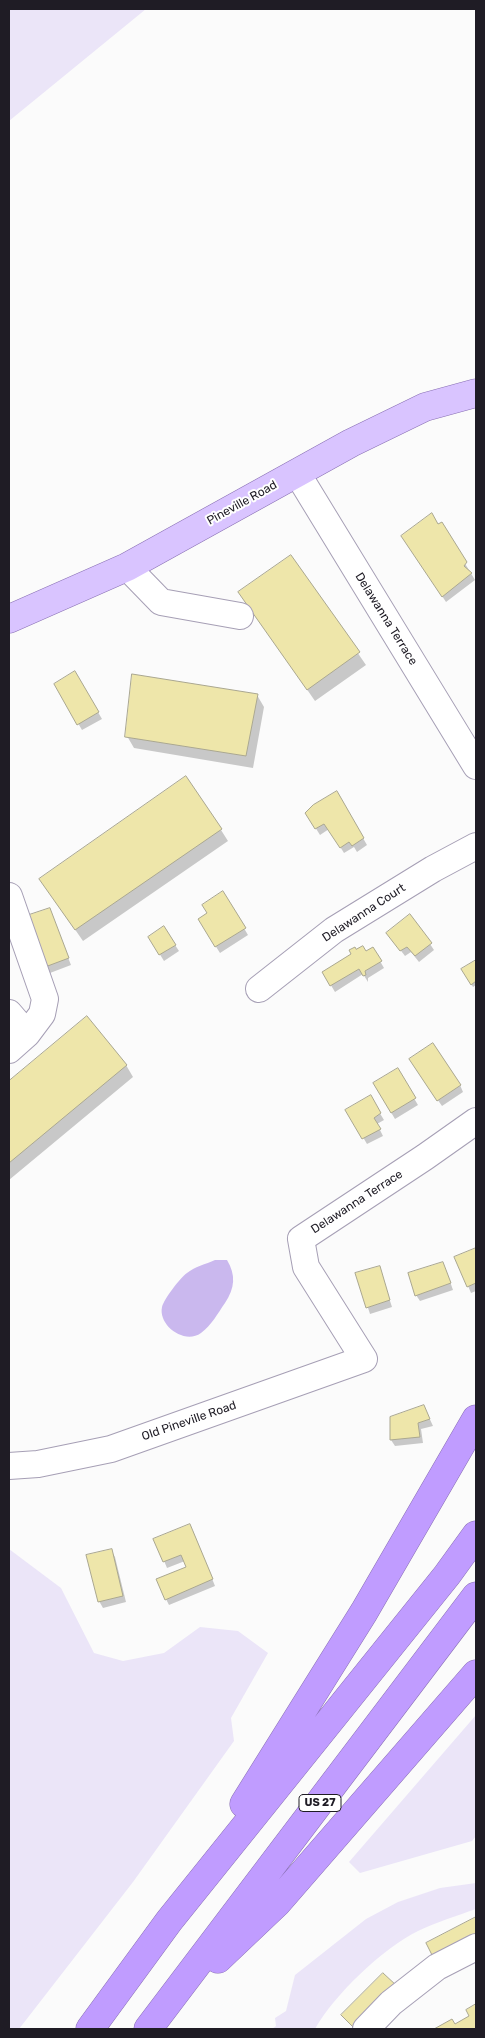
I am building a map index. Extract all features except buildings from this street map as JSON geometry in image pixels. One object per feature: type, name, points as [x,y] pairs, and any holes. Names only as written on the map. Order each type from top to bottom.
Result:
[{"type":"highway","points":[[169,1921],[364,1612],[476,1419]]},
{"type":"highway","points":[[90,2029],[169,1921],[440,1583],[476,1535]]},
{"type":"highway","name":"US 27","points":[[156,2019],[476,1596]]},
{"type":"highway","points":[[156,2019],[277,1903],[476,1674]]},
{"type":"main road","name":"Pineville Road","points":[[9,619],[127,568],[351,443],[425,407],[476,393]]},
{"type":"street","name":"Delawanna Terrace","points":[[297,473],[476,766]]},
{"type":"street","points":[[127,568],[161,602],[240,616]]},
{"type":"street","name":"Delawanna Court","points":[[258,989],[334,930],[433,869],[476,846]]},
{"type":"street","points":[[9,896],[44,999],[42,1014],[18,1042]]},
{"type":"street","points":[[9,1013],[18,1042]]},
{"type":"street","name":"Delawanna Terrace","points":[[364,1359],[306,1267],[302,1239],[425,1158],[476,1121]]},
{"type":"street","name":"Old Pineville Road","points":[[9,1466],[38,1464],[111,1449],[364,1359]]},
{"type":"street","points":[[366,2029],[391,2003],[436,1967],[476,1947]]},
{"type":"shaded area","points":[[9,9],[146,9],[9,121]]},
{"type":"shaded area","points":[[215,1260],[227,1260],[230,1266],[233,1276],[231,1292],[205,1330],[194,1336],[180,1335],[168,1326],[164,1320],[162,1314],[163,1303],[180,1279],[187,1273]]},
{"type":"shaded area","points":[[9,1549],[61,1588],[94,1653],[123,1661],[164,1653],[200,1627],[238,1631],[268,1653],[231,1718],[234,1741],[133,1882],[19,2029],[9,2029]]},
{"type":"shaded area","points":[[476,1715],[476,1836],[472,1841],[360,1873],[349,1862]]},
{"type":"shaded area","points":[[476,1883],[476,1909],[418,1931],[390,1949],[360,1974],[334,2002],[315,2029],[272,2029],[276,2026],[275,2018],[286,2011],[295,1975],[366,1919],[398,1902],[440,1888]]}]
